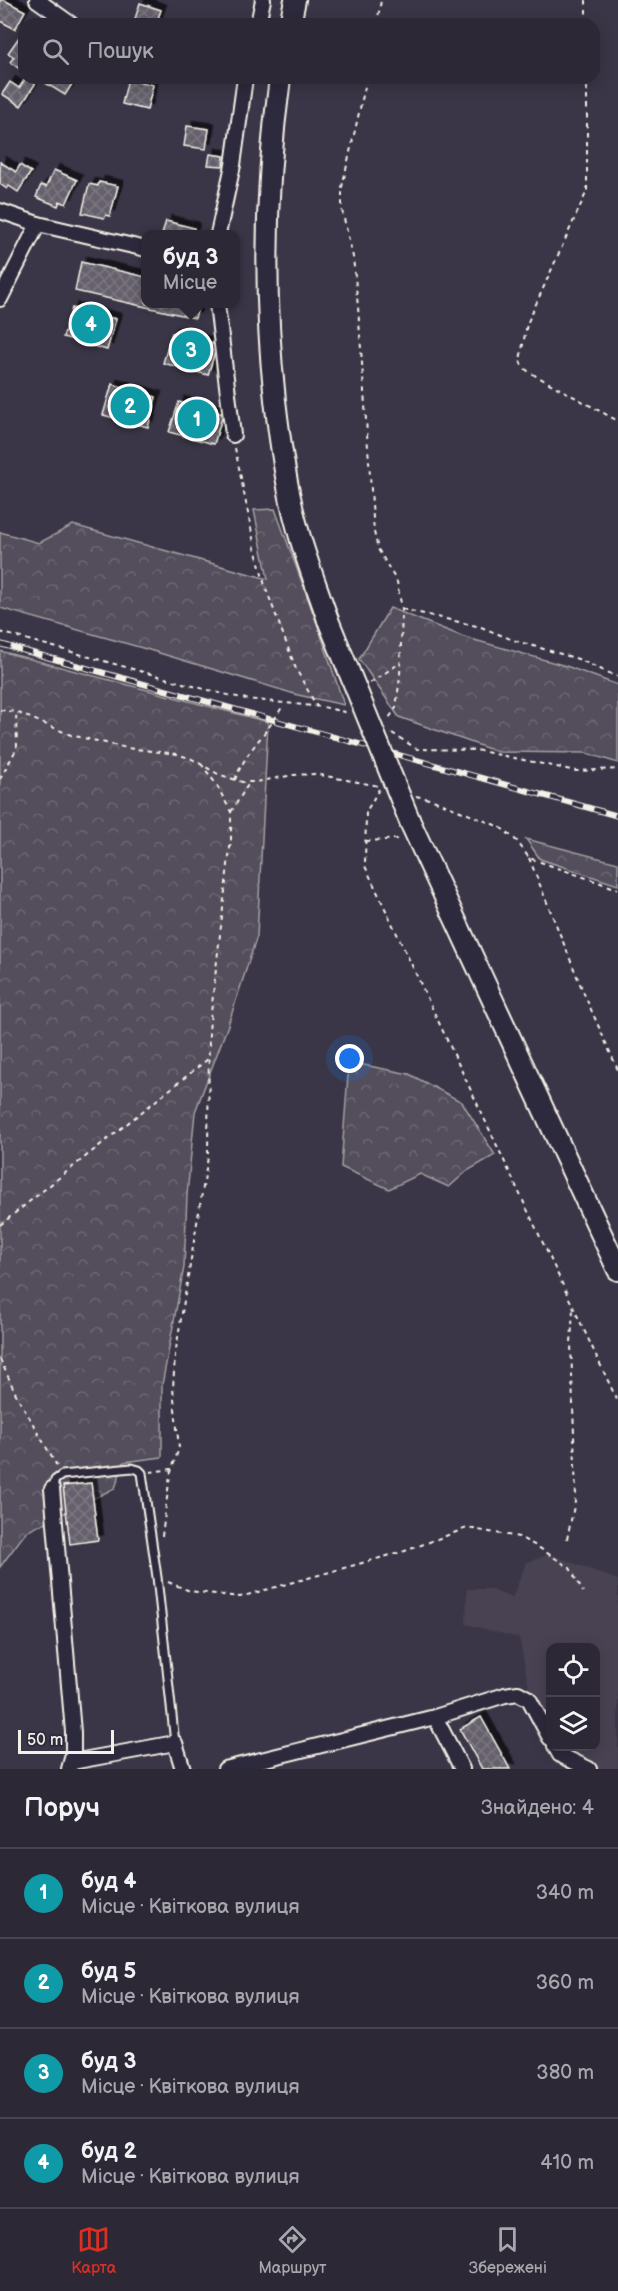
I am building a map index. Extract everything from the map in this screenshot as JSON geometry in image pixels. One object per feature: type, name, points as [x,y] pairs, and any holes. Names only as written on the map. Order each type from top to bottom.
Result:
[{"type":"main road","points":[[291,18],[295,0]]},
{"type":"main road","points":[[279,84],[273,131],[266,237],[268,336],[280,440],[298,529],[328,620],[414,831],[618,1270]]},
{"type":"street","points":[[37,0],[62,18]]},
{"type":"street","points":[[259,18],[263,0]]},
{"type":"street","points":[[219,230],[233,165],[244,84]]},
{"type":"street","points":[[0,211],[38,224],[141,248]]},
{"type":"street","points":[[0,299],[38,224]]},
{"type":"street","points":[[218,308],[233,435]]},
{"type":"street","points":[[52,1489],[72,1720],[71,1766],[175,1743],[183,1769]]},
{"type":"street","points":[[225,1769],[435,1717],[505,1695],[518,1694],[529,1699],[546,1731]]},
{"type":"street","points":[[435,1717],[462,1769]]},
{"type":"street","points":[[558,1751],[560,1755],[589,1769]]},
{"type":"lane","points":[[52,1489],[55,1480],[62,1475],[132,1468],[142,1473],[157,1577],[175,1743]]},
{"type":"path","points":[[378,18],[381,0]]},
{"type":"path","points":[[586,0],[586,18]]},
{"type":"path","points":[[366,84],[340,201],[353,257],[374,532],[378,549],[397,582],[402,609],[401,662],[396,708],[393,716],[382,725]]},
{"type":"path","points":[[587,84],[587,191],[527,324],[520,360],[522,366],[530,372],[618,421]]},
{"type":"path","points":[[233,435],[255,548],[265,586],[296,669],[318,707]]},
{"type":"path","points":[[402,609],[481,627],[513,640],[578,659],[618,677]]},
{"type":"path","points":[[0,632],[215,692],[355,714]]},
{"type":"path","points":[[357,691],[401,662]]},
{"type":"path","points":[[235,780],[247,754],[271,727],[284,704]]},
{"type":"path","points":[[0,710],[16,712],[71,735],[127,748],[177,754],[235,780],[249,783],[292,774],[315,774],[381,787],[366,812],[365,866],[472,1097],[530,1212],[618,1401]]},
{"type":"path","points":[[0,779],[16,748],[16,712]]},
{"type":"path","points":[[390,732],[417,750],[476,750],[576,771],[618,769]]},
{"type":"path","points":[[161,1544],[172,1469],[179,1448],[173,1389],[175,1355],[208,1157],[207,1059],[231,839],[231,812],[216,784],[202,765]]},
{"type":"path","points":[[231,812],[249,783]]},
{"type":"path","points":[[412,795],[433,800],[488,821],[518,841],[529,858],[618,1070]]},
{"type":"path","points":[[365,841],[414,831]]},
{"type":"path","points":[[529,858],[618,889]]},
{"type":"path","points":[[0,1225],[207,1059]]},
{"type":"path","points":[[567,1539],[576,1497],[571,1343],[573,1306]]},
{"type":"path","points":[[0,1359],[16,1394],[62,1475]]},
{"type":"path","points":[[142,1473],[172,1469]]},
{"type":"path","points":[[157,1577],[190,1591],[240,1597],[405,1551],[467,1528],[519,1537],[538,1547],[570,1568],[583,1592]]},
{"type":"shaded area","points":[[550,1554],[618,1580],[618,1769],[595,1769],[565,1751],[600,1751],[600,1643],[546,1643],[546,1725],[531,1696],[519,1638],[466,1624],[467,1589],[489,1589],[512,1598],[526,1563]]},
{"type":"green space","points":[[275,509],[344,705],[298,695],[0,608],[0,532],[39,543],[73,525],[268,579],[254,510]]},
{"type":"green space","points":[[390,608],[464,637],[566,666],[618,685],[618,763],[586,753],[498,752],[399,717],[359,659]]},
{"type":"green space","points":[[0,651],[268,722],[257,936],[228,1025],[195,1112],[187,1195],[184,1267],[162,1385],[162,1457],[124,1462],[115,1488],[26,1532],[0,1567]]},
{"type":"green space","points":[[526,839],[618,863],[618,885],[540,859]]},
{"type":"green space","points":[[349,1062],[409,1074],[462,1102],[495,1155],[467,1171],[449,1187],[420,1174],[389,1189],[341,1167]]},
{"type":"building","points":[[0,0],[25,11],[21,18],[18,18],[15,29],[0,21]]},
{"type":"building","points":[[140,3],[161,10],[158,18],[135,18]]},
{"type":"building","points":[[18,39],[18,68],[10,62],[14,57],[8,53]]},
{"type":"building","points":[[10,82],[19,88],[22,84],[35,84],[21,106],[2,94]]},
{"type":"building","points":[[47,84],[72,84],[65,95]]},
{"type":"building","points":[[127,84],[153,85],[147,110],[122,104]]},
{"type":"building","points":[[187,126],[209,129],[206,149],[184,146]]},
{"type":"building","points":[[210,154],[224,156],[223,166],[208,165]]},
{"type":"building","points":[[0,162],[16,172],[20,165],[31,172],[18,192],[9,186],[7,189],[0,184]]},
{"type":"building","points":[[54,170],[77,180],[66,204],[60,201],[58,206],[36,197],[41,185],[46,187]]},
{"type":"building","points":[[99,182],[118,186],[110,216],[106,215],[104,218],[82,213],[89,184],[98,186]]},
{"type":"building","points":[[166,221],[194,228],[194,230],[163,230]]},
{"type":"building","points":[[81,262],[141,276],[141,306],[75,291]]},
{"type":"building","points":[[72,308],[116,319],[107,350],[63,337]]},
{"type":"building","points":[[151,308],[198,308],[195,318]]},
{"type":"building","points":[[172,333],[217,345],[208,375],[163,363]]},
{"type":"building","points":[[112,384],[156,397],[148,427],[103,415]]},
{"type":"building","points":[[179,402],[223,414],[214,444],[169,432]]},
{"type":"building","points":[[91,1483],[98,1540],[70,1544],[63,1486]]},
{"type":"building","points":[[481,1717],[510,1769],[482,1769],[460,1729]]},
{"type":"railway","points":[[0,644],[618,816]]},
{"type":"place","name":"буд 2","points":[[91,324]]},
{"type":"place","name":"буд 3","points":[[191,350]]},
{"type":"place","name":"буд 5","points":[[130,406]]},
{"type":"place","name":"буд 4","points":[[197,419]]}]
